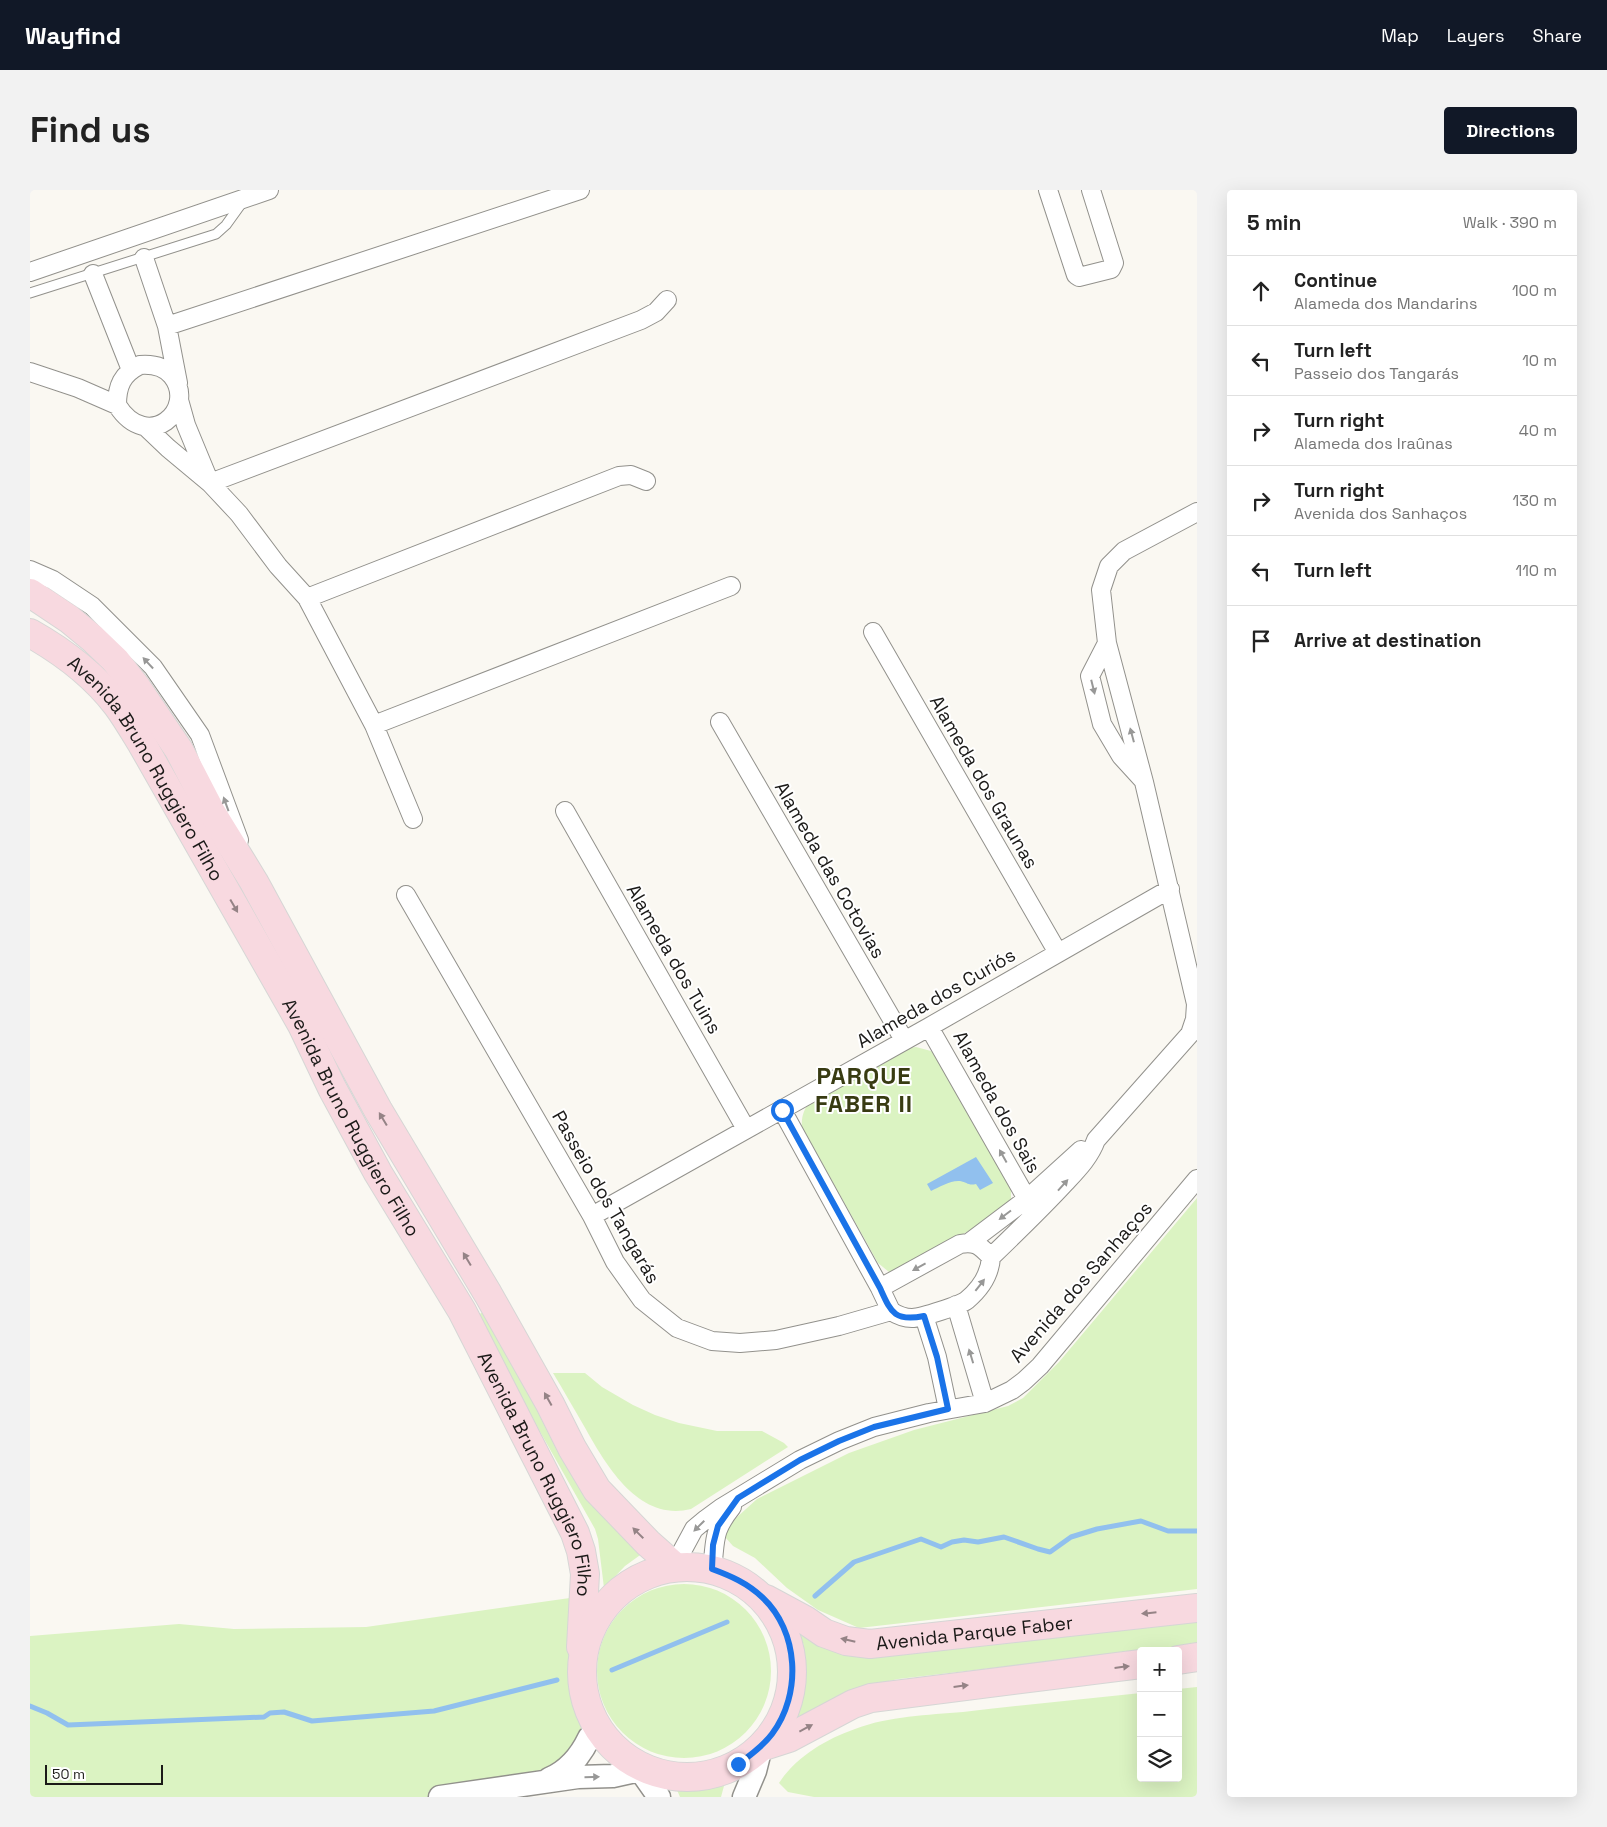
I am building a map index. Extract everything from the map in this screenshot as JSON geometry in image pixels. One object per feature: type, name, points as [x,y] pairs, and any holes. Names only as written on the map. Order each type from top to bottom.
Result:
[{"type":"main road","name":"Avenida Bruno Ruggiero Filho","points":[[30,593],[69,619],[115,660],[137,688],[179,750],[212,812],[254,882],[378,1110],[488,1294],[597,1490],[648,1543],[674,1566]]},
{"type":"main road","name":"Avenida Bruno Ruggiero Filho","points":[[30,633],[45,641],[83,669],[100,685],[122,713],[142,744],[302,1025],[332,1088],[378,1173],[462,1311],[575,1533],[581,1551],[585,1574],[581,1647],[584,1693],[591,1714],[605,1738],[640,1770]]},
{"type":"main road","points":[[462,1311],[488,1294]]},
{"type":"main road","points":[[581,1647],[598,1617],[614,1597],[634,1581],[674,1566],[712,1569],[739,1580],[762,1597],[774,1611],[786,1636],[793,1663],[789,1700],[783,1717],[761,1747],[738,1764],[724,1771],[708,1775],[676,1777],[640,1770]]},
{"type":"main road","name":"Avenida Parque Faber","points":[[762,1597],[824,1632],[846,1641],[870,1644],[1197,1608]]},
{"type":"main road","points":[[1182,1659],[1197,1657]]},
{"type":"main road","points":[[761,1747],[789,1738],[853,1704],[870,1698],[1137,1665]]},
{"type":"street","points":[[30,272],[269,190]]},
{"type":"street","points":[[168,326],[580,190]]},
{"type":"street","points":[[1048,190],[1074,272],[1079,277],[1111,269],[1114,263],[1091,190]]},
{"type":"street","points":[[144,258],[168,326],[178,392],[186,425],[210,483]]},
{"type":"street","points":[[93,274],[131,370]]},
{"type":"street","points":[[210,483],[641,320],[656,312],[667,300]]},
{"type":"street","points":[[117,405],[119,385],[124,376],[131,370],[145,365],[160,367],[169,372],[178,392],[176,408],[164,422],[147,428]]},
{"type":"street","points":[[30,372],[78,388],[117,405],[129,420],[147,428],[210,483],[239,514],[278,566],[307,598],[374,725],[413,819]]},
{"type":"street","points":[[307,598],[619,476],[631,475],[646,481]]},
{"type":"street","points":[[782,1110],[880,1288],[890,1311],[898,1316],[912,1318],[924,1316],[966,1301],[984,1281],[990,1268],[991,1257],[1036,1215],[1070,1177],[1092,1152],[1096,1140],[1190,1034],[1195,1018],[1196,1004],[1144,782],[1107,643],[1101,590],[1109,566],[1124,551],[1197,512]]},
{"type":"street","name":"Avenida Bruno Ruggiero Filho","points":[[30,570],[53,580],[92,606],[153,668],[200,735],[254,882]]},
{"type":"street","points":[[374,725],[731,586]]},
{"type":"street","name":"Alameda dos Graunas","points":[[873,632],[1058,953]]},
{"type":"street","points":[[1107,643],[1090,676],[1102,724],[1121,756],[1144,782]]},
{"type":"street","name":"Alameda das Cotovias","points":[[720,722],[904,1040]]},
{"type":"street","name":"Alameda dos Tuins","points":[[565,811],[746,1129]]},
{"type":"street","name":"Alameda dos Curiós","points":[[592,1216],[930,1027],[1170,889]]},
{"type":"street","name":"Passeio dos Tangarás","points":[[406,895],[592,1216],[615,1262],[642,1300],[677,1328],[712,1342],[740,1343],[776,1340],[839,1326],[890,1311]]},
{"type":"street","name":"Alameda dos Sais","points":[[930,1027],[1027,1199]]},
{"type":"street","points":[[880,1288],[960,1244],[970,1242],[1027,1199],[1087,1144],[1096,1140]]},
{"type":"street","name":"Avenida dos Sanhaços","points":[[674,1566],[694,1529],[721,1508],[800,1460],[874,1427],[948,1409],[985,1403],[1024,1382],[1040,1366],[1197,1178]]},
{"type":"street","points":[[970,1242],[980,1246],[991,1257]]},
{"type":"street","points":[[956,1305],[985,1403]]},
{"type":"street","points":[[924,1316],[937,1357],[948,1409]]},
{"type":"street","name":"Avenida dos Sanhaços","points":[[712,1569],[713,1545],[718,1526],[738,1498]]},
{"type":"street","points":[[544,1782],[563,1772],[571,1765],[578,1757],[588,1738],[605,1738]]},
{"type":"street","points":[[744,1797],[755,1771],[761,1747]]},
{"type":"street","points":[[440,1797],[578,1777],[613,1776],[640,1770],[659,1797]]},
{"type":"lane","points":[[30,293],[216,234],[226,225],[246,198]]},
{"type":"green space","points":[[916,1047],[931,1051],[938,1057],[1011,1187],[1011,1201],[1007,1208],[896,1274],[889,1272],[878,1263],[802,1127],[802,1120],[810,1101],[909,1048]]},
{"type":"green space","points":[[1197,1198],[1197,1589],[859,1628],[818,1610],[787,1588],[755,1558],[733,1546],[725,1537],[726,1531],[735,1519],[757,1499],[849,1453],[914,1430],[1008,1406],[1023,1398],[1059,1362]]},
{"type":"green space","points":[[483,1312],[643,1553],[625,1566],[604,1588],[595,1529],[477,1320],[478,1315]]},
{"type":"green space","points":[[553,1373],[585,1373],[602,1387],[633,1405],[679,1423],[717,1431],[762,1431],[788,1447],[691,1509],[672,1511],[655,1507],[640,1499],[614,1473]]},
{"type":"green space","points":[[693,1584],[717,1590],[733,1598],[746,1609],[757,1622],[765,1638],[770,1654],[770,1688],[765,1704],[757,1720],[746,1733],[733,1744],[709,1755],[693,1758],[675,1758],[659,1755],[635,1744],[611,1720],[598,1688],[597,1662],[600,1646],[611,1622],[635,1598],[667,1585]]},
{"type":"green space","points":[[584,1596],[581,1640],[583,1687],[591,1714],[605,1738],[571,1765],[440,1797],[30,1797],[30,1636],[179,1624],[234,1629],[366,1627]]},
{"type":"green space","points":[[1197,1620],[1197,1644],[1171,1647],[1137,1647],[1137,1651],[898,1679],[875,1684],[794,1721],[791,1719],[805,1661],[802,1639],[796,1628],[828,1646]]},
{"type":"green space","points":[[1197,1687],[1197,1797],[814,1797],[788,1792],[779,1783],[794,1765],[812,1750],[844,1733],[881,1721],[1137,1693],[1137,1782],[1182,1782],[1182,1689]]},
{"type":"green space","points":[[724,1786],[721,1797],[680,1797],[677,1790]]},
{"type":"water","points":[[976,1157],[993,1183],[980,1190],[976,1184],[971,1185],[962,1181],[956,1181],[931,1191],[927,1184]]},
{"type":"waterway","points":[[815,1596],[854,1562],[921,1539],[941,1547],[952,1542],[964,1540],[978,1542],[1004,1537],[1050,1552],[1071,1537],[1097,1529],[1141,1521],[1168,1531],[1197,1531]]},
{"type":"waterway","points":[[612,1670],[727,1622]]},
{"type":"waterway","points":[[30,1706],[68,1725],[264,1717],[270,1713],[284,1712],[312,1721],[434,1711],[557,1680]]},
{"type":"district","name":"PARQUE FABER II","points":[[864,1089]]},
{"type":"route","points":[[738,1764],[761,1747],[783,1717],[789,1700],[793,1663],[790,1645],[783,1627],[774,1611],[762,1597],[739,1580],[712,1569],[713,1545],[718,1526],[738,1498],[800,1460],[874,1427],[948,1409],[937,1357],[924,1316],[912,1318],[898,1316],[890,1311],[880,1288],[782,1110]]}]
